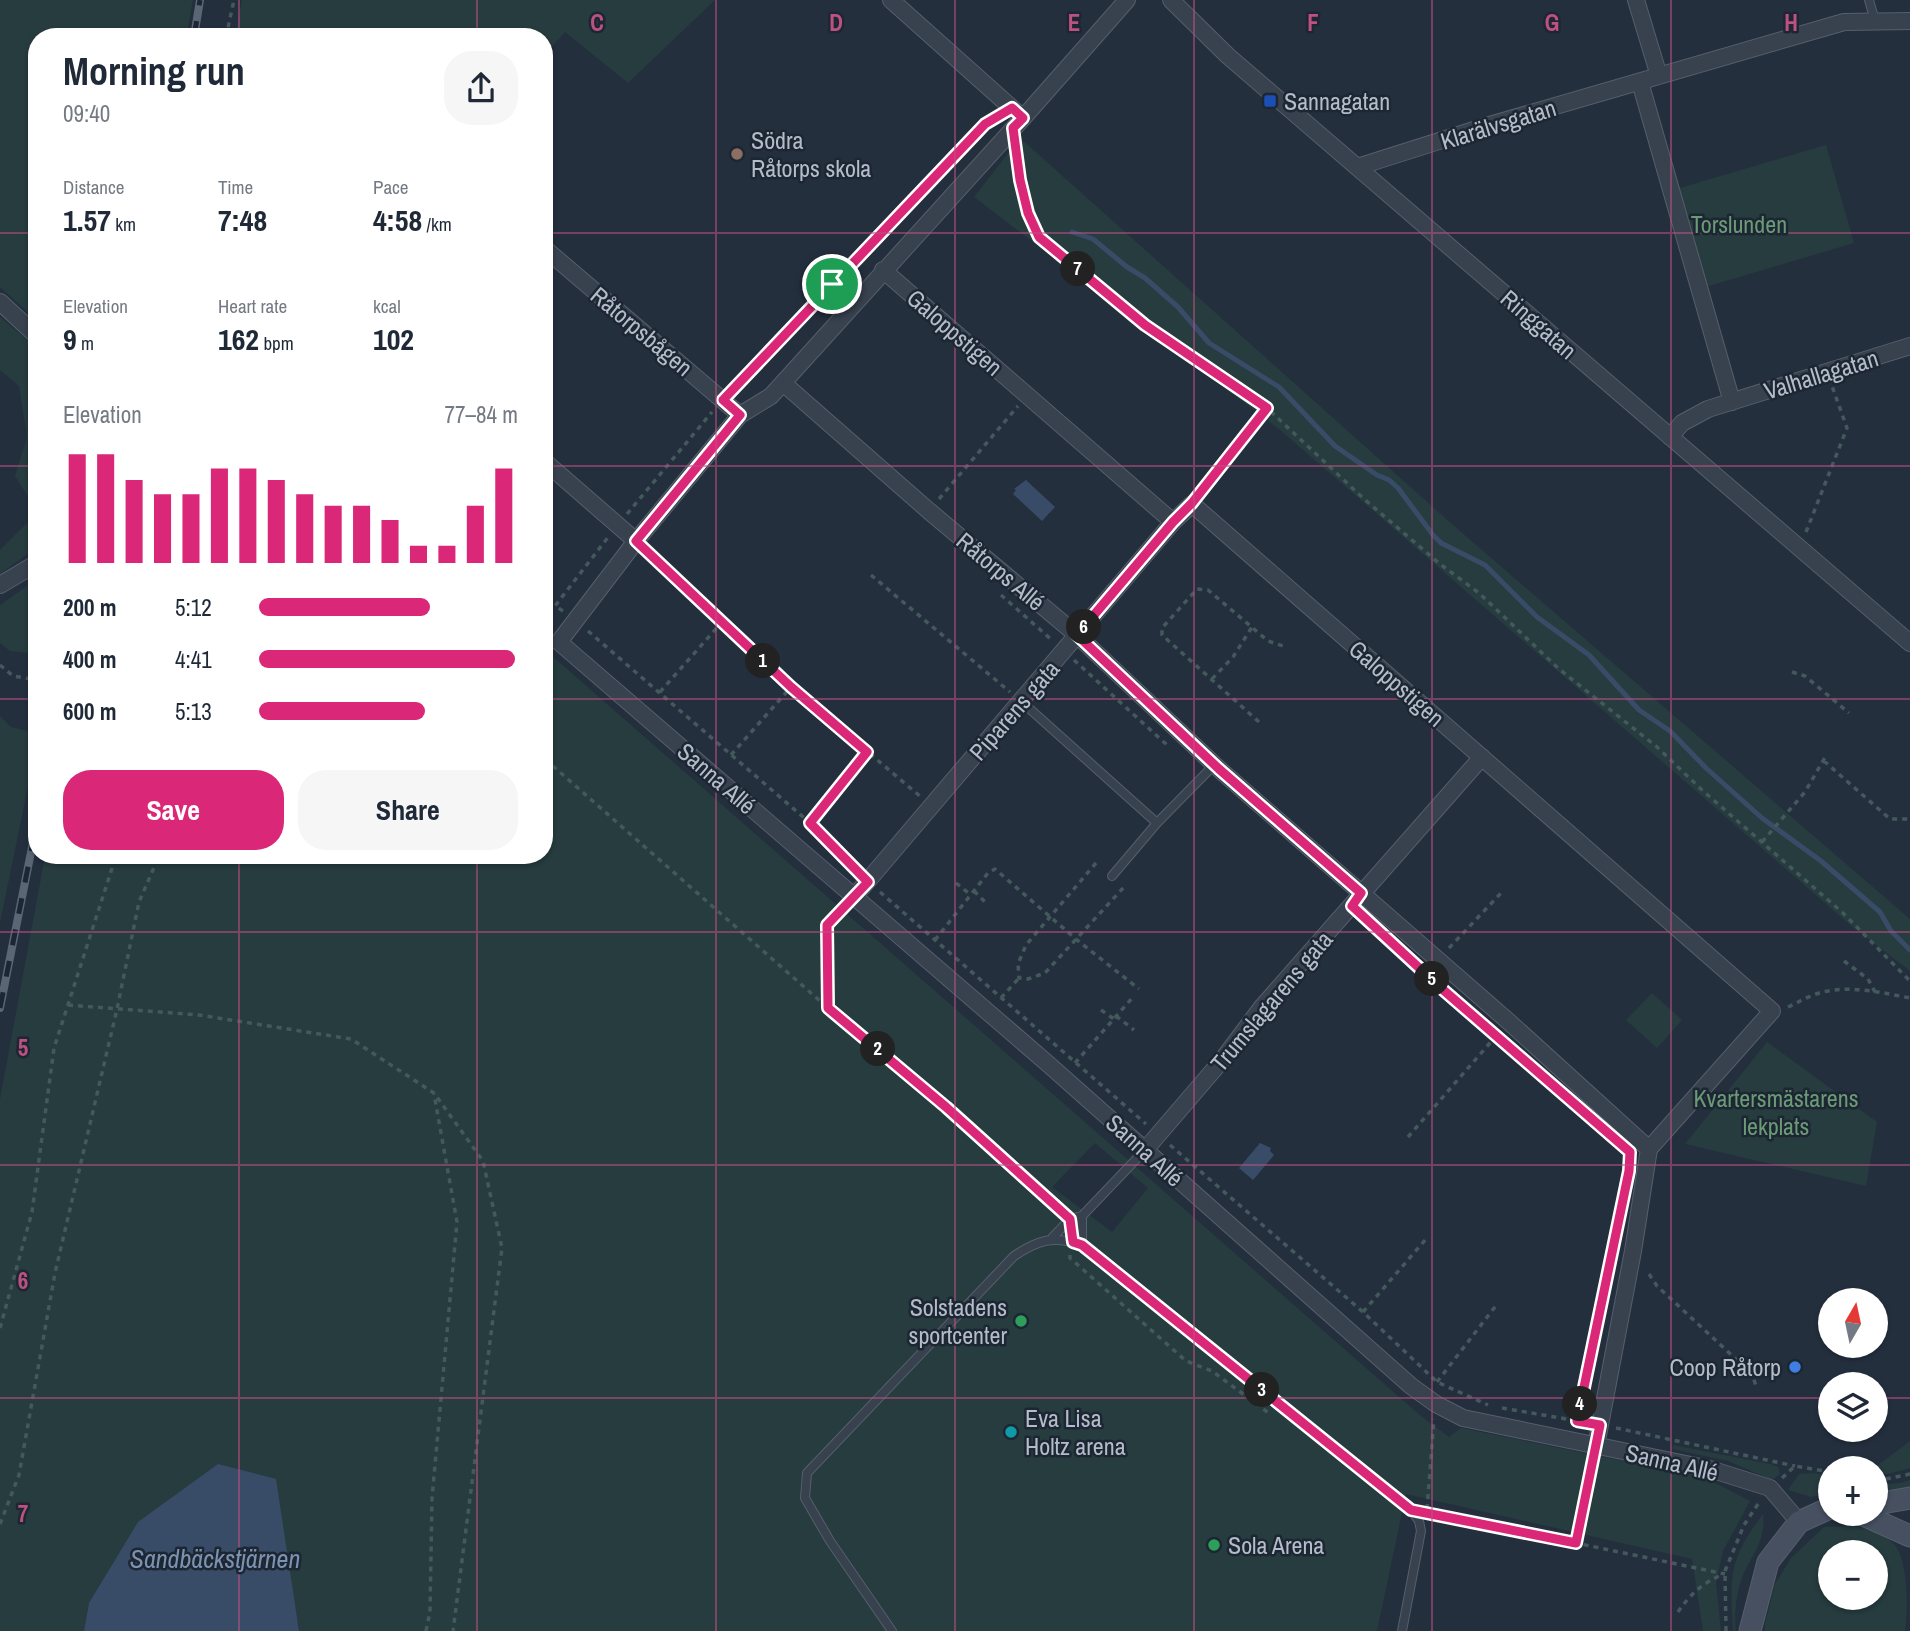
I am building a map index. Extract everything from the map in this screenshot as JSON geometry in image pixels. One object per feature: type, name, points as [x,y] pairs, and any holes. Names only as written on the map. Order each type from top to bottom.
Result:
[{"type":"street","points":[[891,0],[1016,118]]},
{"type":"street","points":[[575,619],[740,415],[771,396],[1016,118],[1127,0]]},
{"type":"street","name":"Ringgatan","points":[[1171,0],[1228,56],[1910,643]]},
{"type":"street","points":[[1636,0],[1659,76]]},
{"type":"street","name":"Klarälvsgatan","points":[[1357,167],[1844,22],[1910,22]]},
{"type":"street","name":"Valhallagatan","points":[[1640,82],[1732,402]]},
{"type":"street","name":"Råtorpsbågen","points":[[553,256],[740,415]]},
{"type":"street","name":"Galoppstigen","points":[[883,270],[1173,522]]},
{"type":"street","points":[[0,302],[28,327]]},
{"type":"street","name":"Valhallagatan","points":[[1670,437],[1682,423],[1693,416],[1910,346]]},
{"type":"street","name":"Råtorps Allé","points":[[783,383],[929,511],[1077,635],[1214,765],[1508,1021],[1649,1149]]},
{"type":"street","points":[[553,469],[636,541]]},
{"type":"street","points":[[1173,522],[1192,503]]},
{"type":"street","name":"Galoppstigen","points":[[1192,503],[1772,1011]]},
{"type":"street","name":"Piparens gata","points":[[854,897],[1173,522]]},
{"type":"street","points":[[0,585],[28,568]]},
{"type":"street","name":"Sanna Allé","points":[[575,619],[559,642],[1145,1150],[1411,1386],[1436,1404],[1463,1418],[1710,1469],[1770,1488]]},
{"type":"street","name":"Trumslagarens gata","points":[[1145,1150],[1223,1059],[1262,1007],[1482,757]]},
{"type":"street","points":[[1596,1446],[1633,1251],[1649,1149],[1772,1011]]},
{"type":"street","points":[[1770,1488],[1799,1522]]},
{"type":"street","points":[[1888,1502],[1910,1498]]},
{"type":"street","points":[[1750,1631],[1768,1562],[1799,1522],[1818,1513]]},
{"type":"street","points":[[1910,1521],[1910,1531]]},
{"type":"street","points":[[1888,1526],[1910,1536]]},
{"type":"lane","points":[[1868,0],[1875,21]]},
{"type":"lane","points":[[1022,702],[1157,823]]},
{"type":"lane","points":[[1112,876],[1157,823],[1214,765]]},
{"type":"lane","points":[[892,1631],[804,1498],[807,1473],[1014,1256],[1030,1245],[1052,1238],[1070,1219],[1082,1216],[1145,1150]]},
{"type":"lane","points":[[1077,1243],[1082,1216]]},
{"type":"lane","points":[[1052,1238],[1077,1243],[1411,1510],[1419,1521],[1421,1531],[1402,1631]]},
{"type":"path","points":[[228,28],[234,0]]},
{"type":"path","points":[[1818,1470],[1600,1425],[1487,1405],[1437,1382],[1363,1312],[868,882],[810,823],[575,619],[555,606],[723,400],[985,124],[1016,118],[1023,191],[1028,213],[1039,237],[1145,325],[1267,408],[1363,498],[1440,564],[1479,593],[1559,669],[1657,747],[1702,790],[1843,913],[1910,981]]},
{"type":"path","points":[[1797,545],[1804,537],[1847,428],[1827,372]]},
{"type":"path","points":[[929,511],[1027,396]]},
{"type":"path","points":[[1192,503],[1267,408]]},
{"type":"path","points":[[636,541],[791,687],[932,807]]},
{"type":"path","points":[[871,575],[1022,702]]},
{"type":"path","points":[[992,587],[1173,751]]},
{"type":"path","points":[[1259,722],[1162,635],[1162,628],[1197,589],[1209,590],[1268,641],[1286,648]]},
{"type":"path","points":[[660,692],[722,622]]},
{"type":"path","points":[[1212,679],[1233,657],[1252,627]]},
{"type":"path","points":[[0,665],[13,676],[28,678]]},
{"type":"path","points":[[1792,672],[1805,676],[1849,713]]},
{"type":"path","points":[[731,755],[791,687]]},
{"type":"path","points":[[810,823],[867,752]]},
{"type":"path","points":[[1762,842],[1805,792],[1827,754]]},
{"type":"path","points":[[1824,761],[1891,818],[1910,819]]},
{"type":"path","points":[[553,767],[828,1008],[946,1107],[1070,1219]]},
{"type":"path","points":[[1019,978],[1017,970],[1021,952],[1096,863]]},
{"type":"path","points":[[0,1328],[32,1212],[54,1048],[113,864]]},
{"type":"path","points":[[0,1524],[19,1475],[54,1273],[117,1009],[139,902],[156,864]]},
{"type":"path","points":[[934,940],[995,869],[1139,989]]},
{"type":"path","points":[[956,883],[987,904]]},
{"type":"path","points":[[1019,978],[1028,979],[1045,973],[1124,887]]},
{"type":"path","points":[[1438,960],[1502,892]]},
{"type":"path","points":[[828,1008],[827,925],[854,897]]},
{"type":"path","points":[[1411,961],[1517,1054]]},
{"type":"path","points":[[1844,961],[1868,979],[1875,992]]},
{"type":"path","points":[[1001,998],[1019,978]]},
{"type":"path","points":[[1772,1011],[1829,990],[1875,992],[1910,998]]},
{"type":"path","points":[[1075,1063],[1133,996]]},
{"type":"path","points":[[68,1005],[200,1014],[351,1038],[433,1093],[483,1161],[502,1248],[453,1631]]},
{"type":"path","points":[[1101,1010],[1134,1030]]},
{"type":"path","points":[[1408,1137],[1508,1021]]},
{"type":"path","points":[[426,1631],[430,1612],[432,1498],[457,1222],[433,1093]]},
{"type":"path","points":[[1577,1421],[1624,1198]]},
{"type":"path","points":[[1363,1312],[1426,1239]]},
{"type":"path","points":[[1077,1243],[1070,1258],[1185,1361],[1212,1371],[1270,1415]]},
{"type":"path","points":[[1649,1274],[1657,1286],[1752,1374],[1757,1389]]},
{"type":"path","points":[[1437,1382],[1498,1303]]},
{"type":"path","points":[[1427,1511],[1436,1404]]},
{"type":"path","points":[[1576,1543],[1596,1446]]},
{"type":"path","points":[[1726,1631],[1725,1574],[1744,1525],[1770,1488],[1795,1466]]},
{"type":"path","points":[[1888,1479],[1910,1474]]},
{"type":"path","points":[[1411,1510],[1427,1511],[1725,1574]]},
{"type":"path","points":[[1678,1612],[1695,1591],[1710,1580],[1725,1574]]},
{"type":"green space","points":[[0,0],[193,0],[188,28],[28,28],[28,312],[0,287]]},
{"type":"green space","points":[[242,0],[715,0],[628,83],[565,32],[553,45],[553,28],[237,28]]},
{"type":"green space","points":[[1020,138],[1453,525],[1910,919],[1910,971],[1849,924],[1279,429],[974,197]]},
{"type":"green space","name":"Torslunden","points":[[1826,145],[1854,243],[1702,288],[1673,190]]},
{"type":"green space","points":[[0,317],[28,341],[28,496],[15,476],[27,437],[19,386],[0,370]]},
{"type":"green space","points":[[28,522],[28,554],[0,574],[0,550]]},
{"type":"green space","points":[[28,585],[28,653],[10,651],[0,643],[0,605]]},
{"type":"green space","points":[[553,657],[1421,1416],[1449,1437],[1461,1428],[1704,1477],[1750,1501],[1723,1551],[1716,1583],[1721,1631],[1703,1631],[1692,1559],[1406,1494],[1377,1631],[299,1631],[298,1621],[89,1603],[84,1631],[0,1631],[0,1099],[44,864],[553,864]],"holes":[[[1095,1143],[1148,1188],[1112,1232],[1052,1187]]]},
{"type":"green space","points":[[0,716],[11,727],[28,731],[28,786],[0,923]]},
{"type":"green space","points":[[1652,993],[1682,1020],[1657,1048],[1626,1020]]},
{"type":"green space","name":"Kvartersmästarens lekplats","points":[[1767,1042],[1877,1122],[1866,1186],[1685,1144]]},
{"type":"green space","points":[[1910,1441],[1910,1468],[1888,1474],[1888,1458]]},
{"type":"green space","points":[[1673,1445],[1770,1464],[1778,1467],[1780,1474],[1772,1480],[1728,1461],[1672,1449]]},
{"type":"green space","points":[[1799,1474],[1818,1474],[1818,1496],[1811,1497],[1788,1490]]},
{"type":"green space","points":[[1910,1480],[1910,1489],[1888,1492],[1888,1484]]},
{"type":"green space","points":[[1763,1514],[1760,1541],[1739,1587],[1735,1613],[1736,1631],[1733,1631],[1732,1582],[1737,1557]]},
{"type":"green space","points":[[1824,1527],[1863,1528],[1889,1539],[1898,1550],[1905,1572],[1905,1631],[1765,1631],[1775,1584],[1791,1558]]},
{"type":"water","points":[[1026,480],[1055,507],[1042,521],[1013,494],[1016,490],[1014,489]]},
{"type":"water","points":[[1260,1143],[1271,1148],[1270,1151],[1274,1155],[1253,1180],[1239,1168]]},
{"type":"water","name":"Sandbäckstjärnen","points":[[218,1464],[276,1479],[299,1631],[84,1631],[89,1603],[138,1522]]},
{"type":"waterway","points":[[1072,232],[1093,239],[1145,278],[1178,307],[1209,343],[1279,387],[1335,446],[1377,475],[1389,480],[1441,543],[1485,565],[1537,617],[1589,655],[1639,710],[1670,731],[1706,768],[1762,818],[1821,861],[1880,912],[1891,931],[1910,950]]},
{"type":"railway","points":[[195,28],[200,0]]},
{"type":"railway","points":[[0,1008],[29,864]]},
{"type":"place","name":"Sannagatan","points":[[1270,101]]},
{"type":"place","name":"Södra Råtorps skola","points":[[737,154]]},
{"type":"place","name":"Solstadens sportcenter","points":[[1021,1321]]},
{"type":"place","name":"Coop Råtorp","points":[[1795,1367]]},
{"type":"place","name":"Eva Lisa Holtz arena","points":[[1011,1432]]},
{"type":"place","name":"Sola Arena","points":[[1214,1545]]},
{"type":"route","points":[[1012,108],[1023,118],[1013,128],[1020,180],[1028,213],[1039,237],[1145,325],[1267,408],[1192,503],[1077,635],[1219,769],[1361,893],[1352,906],[1441,988],[1630,1152],[1629,1171],[1577,1421],[1600,1425],[1576,1543],[1427,1511],[1411,1510],[1082,1245],[1073,1242],[1070,1219],[946,1107],[828,1008],[827,925],[868,882],[810,823],[867,752],[791,687],[636,541],[740,415],[723,400],[832,284],[985,124],[1012,108]]}]
